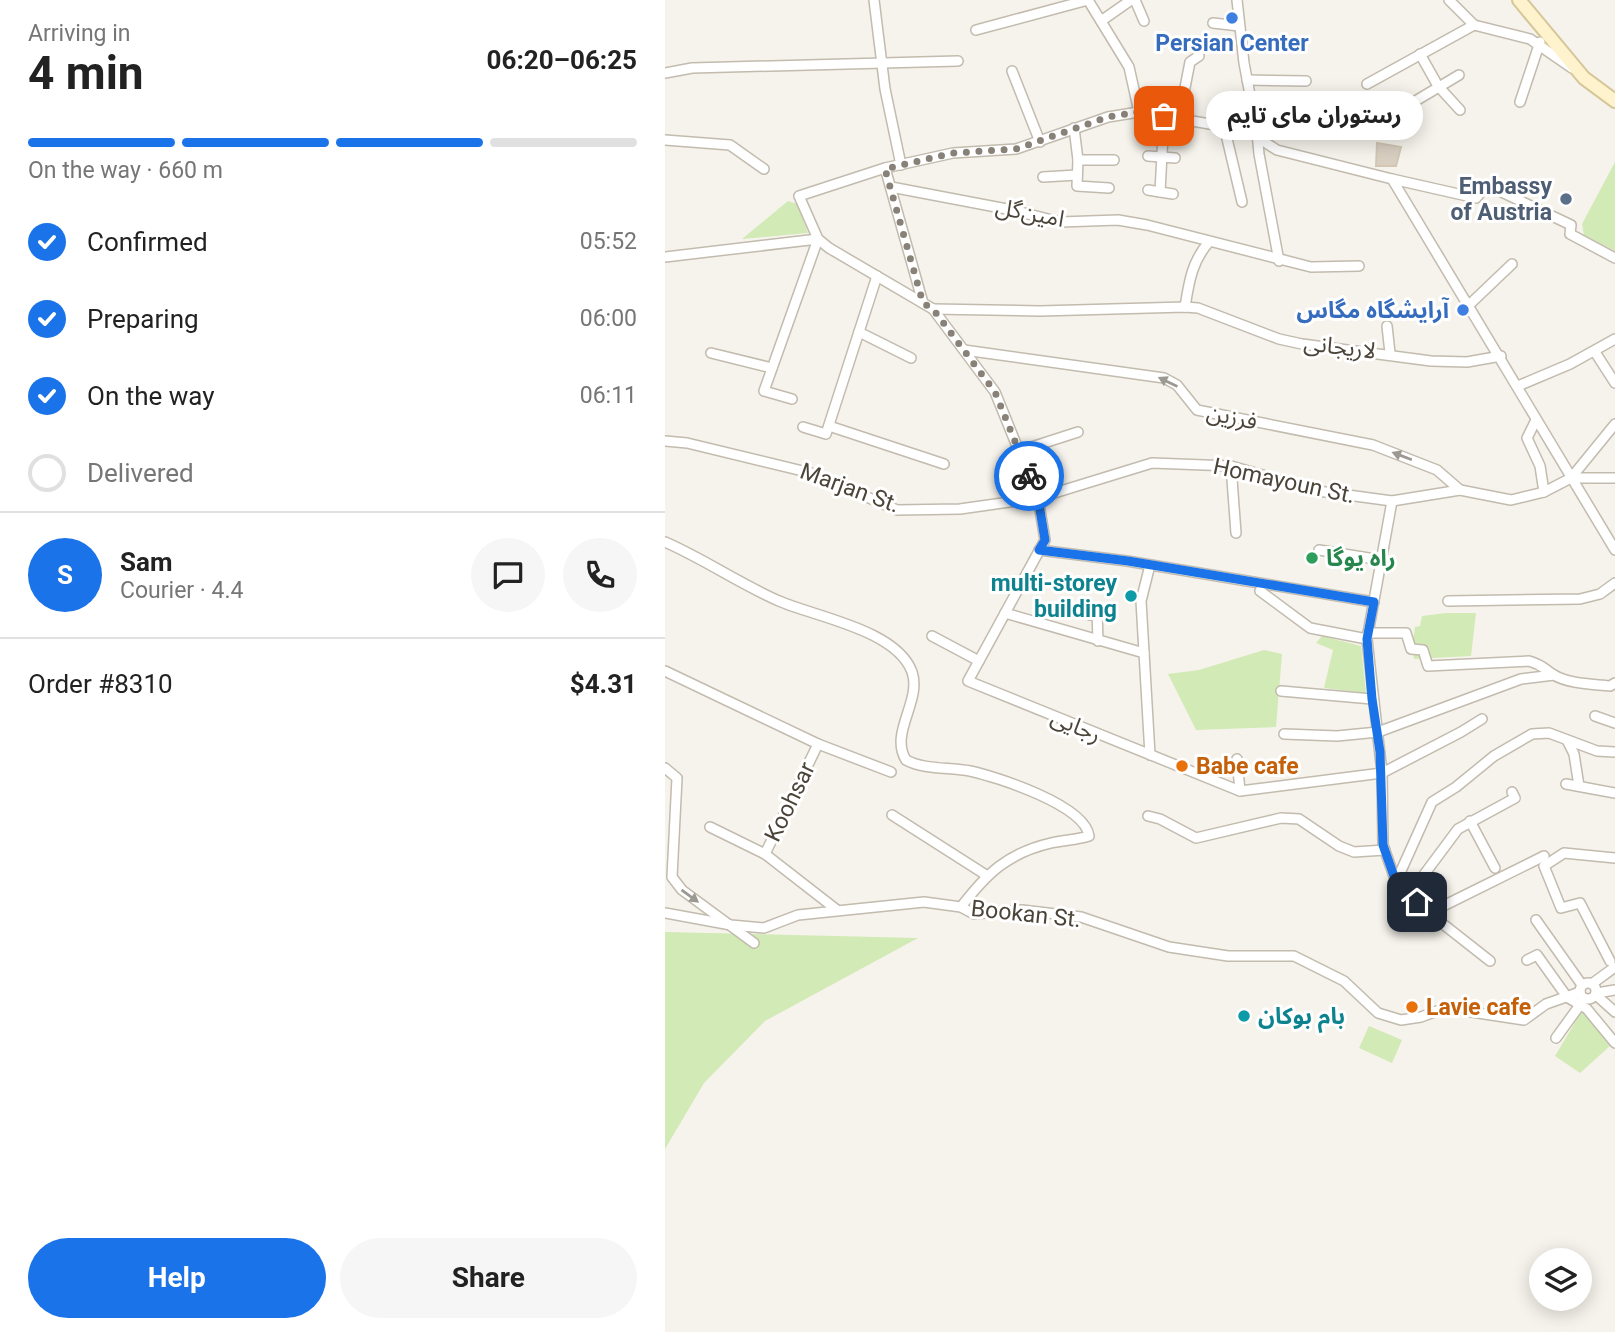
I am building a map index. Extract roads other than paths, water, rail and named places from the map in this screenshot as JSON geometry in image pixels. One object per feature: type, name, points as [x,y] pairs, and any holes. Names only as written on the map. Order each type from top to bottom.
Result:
[{"type":"main road","points":[[1519,0],[1584,78],[1615,101]]},
{"type":"street","points":[[874,0],[881,63],[901,165]]},
{"type":"street","points":[[977,30],[1088,0],[1129,66],[1139,112]]},
{"type":"street","points":[[1101,21],[1133,0],[1144,21]]},
{"type":"street","points":[[1237,0],[1247,80],[1279,261]]},
{"type":"street","points":[[1448,0],[1474,25],[1518,35],[1539,43],[1584,78]]},
{"type":"street","points":[[1213,23],[1240,26]]},
{"type":"street","points":[[1367,84],[1474,25]]},
{"type":"street","points":[[1520,102],[1539,43],[1549,33]]},
{"type":"street","points":[[1420,54],[1438,86],[1459,110]]},
{"type":"street","points":[[1179,118],[1190,62],[1199,56]]},
{"type":"street","points":[[665,73],[692,68],[958,61]]},
{"type":"street","points":[[1012,71],[1040,142]]},
{"type":"street","points":[[1412,103],[1459,75]]},
{"type":"street","points":[[1247,80],[1305,80]]},
{"type":"street","points":[[933,309],[818,239],[799,196],[901,165],[953,153],[1003,151],[1040,142],[1108,117],[1139,112],[1257,132],[1263,141],[1277,150],[1476,198],[1487,185],[1571,225],[1570,234],[1615,258]]},
{"type":"street","points":[[1160,192],[1164,116]]},
{"type":"street","points":[[1224,126],[1242,202]]},
{"type":"street","points":[[1074,128],[1078,160],[1076,183],[1079,187],[1109,188]]},
{"type":"street","points":[[665,140],[730,145],[764,169]]},
{"type":"street","points":[[1148,156],[1175,158]]},
{"type":"street","points":[[1078,160],[1114,160]]},
{"type":"street","points":[[885,169],[923,303]]},
{"type":"street","points":[[1043,177],[1077,175]]},
{"type":"street","points":[[1392,179],[1501,356],[1536,420],[1615,550]]},
{"type":"street","name":"امین‌گل","points":[[891,187],[1012,210],[1059,222],[1118,220],[1147,225],[1279,261],[1311,267],[1359,266]]},
{"type":"street","points":[[1148,190],[1173,194]]},
{"type":"street","points":[[665,257],[818,239]]},
{"type":"street","points":[[792,400],[764,391],[818,239]]},
{"type":"street","points":[[1185,307],[1191,273],[1201,251],[1209,242]]},
{"type":"street","points":[[1469,305],[1512,264]]},
{"type":"street","points":[[803,427],[825,434],[829,426],[877,276]]},
{"type":"street","name":"لاریجانی","points":[[933,309],[1039,312],[1198,308],[1279,339],[1301,344],[1390,353],[1431,361],[1501,356]]},
{"type":"street","name":"رجایی","points":[[933,309],[995,392],[1038,498],[1045,540],[968,681],[1240,792],[1382,773],[1482,719]]},
{"type":"street","points":[[1387,326],[1390,353]]},
{"type":"street","points":[[859,332],[911,358]]},
{"type":"street","points":[[1518,386],[1595,352],[1615,339]]},
{"type":"street","name":"فرزین","points":[[964,350],[1164,378],[1177,386],[1197,410],[1373,445],[1437,470],[1460,490]]},
{"type":"street","points":[[1595,352],[1615,383]]},
{"type":"street","points":[[711,353],[772,368]]},
{"type":"street","points":[[1536,420],[1527,438],[1540,466],[1544,492]]},
{"type":"street","points":[[1571,478],[1615,424]]},
{"type":"street","points":[[829,426],[944,464]]},
{"type":"street","points":[[1019,451],[1078,432]]},
{"type":"street","name":"Marjan St.","points":[[665,441],[687,443],[811,473],[897,510],[960,509],[1038,498]]},
{"type":"street","name":"Homayoun St.","points":[[1038,498],[1152,463],[1231,466],[1318,491],[1392,502],[1460,490],[1510,500],[1544,492],[1571,478]]},
{"type":"street","points":[[1231,466],[1236,533]]},
{"type":"street","points":[[1571,478],[1615,478]]},
{"type":"street","points":[[1392,502],[1367,636],[1382,773],[1385,850],[1396,882],[1429,913],[1490,961]]},
{"type":"street","name":"Bookan St.","points":[[665,542],[779,601],[860,629],[902,656],[913,674],[912,691],[901,738],[902,753],[906,760],[971,771],[1010,784],[1064,807],[1077,816],[1089,833],[1084,838],[1029,848],[986,875],[961,907],[974,914],[1022,910],[1081,917],[1169,947],[1227,956],[1294,956],[1344,981],[1378,1013],[1401,1020],[1421,1017],[1445,1008],[1524,1020],[1546,1004],[1567,997],[1588,982],[1595,991],[1615,990]]},
{"type":"street","points":[[1039,550],[1150,565],[1374,602]]},
{"type":"street","points":[[1319,550],[1381,560]]},
{"type":"street","points":[[1150,565],[1140,601],[1150,755]]},
{"type":"street","points":[[1448,601],[1580,599],[1606,591],[1615,583]]},
{"type":"street","points":[[1260,591],[1310,628],[1367,636],[1406,633],[1411,649],[1423,650],[1428,666],[1529,661],[1545,666],[1554,675]]},
{"type":"street","points":[[1005,613],[1144,653]]},
{"type":"street","points":[[1098,641],[1095,613],[1112,614]]},
{"type":"street","points":[[932,636],[979,661]]},
{"type":"street","name":"Koohsar","points":[[665,671],[818,744],[765,854],[837,910]]},
{"type":"street","points":[[1284,734],[1337,736],[1378,732],[1521,679],[1554,675],[1613,684]]},
{"type":"street","points":[[1281,691],[1372,699]]},
{"type":"street","points":[[1595,716],[1615,723]]},
{"type":"street","points":[[1396,882],[1432,802],[1494,756],[1532,734],[1549,733],[1597,751],[1615,752]]},
{"type":"street","points":[[1567,740],[1574,754],[1579,786]]},
{"type":"street","points":[[818,744],[891,772]]},
{"type":"street","points":[[1237,759],[1240,792]]},
{"type":"street","points":[[665,768],[677,778],[672,877],[682,890],[754,943]]},
{"type":"street","points":[[1566,784],[1615,793]]},
{"type":"street","points":[[1405,890],[1420,880],[1458,829],[1515,798],[1512,792]]},
{"type":"street","points":[[892,815],[986,875]]},
{"type":"street","points":[[1147,816],[1160,819],[1196,838],[1281,818],[1299,819],[1339,846],[1354,852],[1385,850]]},
{"type":"street","points":[[1470,821],[1495,867]]},
{"type":"street","points":[[710,827],[765,854]]},
{"type":"street","points":[[1535,920],[1587,999],[1613,964],[1580,903],[1561,908],[1544,866],[1564,853],[1615,858]]},
{"type":"street","points":[[1429,913],[1544,856]]},
{"type":"street","points":[[665,913],[764,928],[799,915],[837,910],[924,902],[961,907]]},
{"type":"street","points":[[1527,960],[1537,955],[1567,997],[1587,1009],[1615,1043]]},
{"type":"street","points":[[1595,991],[1615,1012]]},
{"type":"street","points":[[1556,1038],[1580,1005]]},
{"type":"place","name":"Persian Center","points":[[1232,18]]},
{"type":"place","name":"رستوران مای تایم","points":[[1164,116]]},
{"type":"place","name":"Embassy of Austria","points":[[1566,199]]},
{"type":"place","name":"آرایشگاه مگاس","points":[[1463,310]]},
{"type":"place","name":"راه یوگا","points":[[1312,558]]},
{"type":"place","name":"multi-storey building","points":[[1131,596]]},
{"type":"place","name":"Babe cafe","points":[[1182,766]]},
{"type":"place","name":"Lavie cafe","points":[[1412,1007]]},
{"type":"place","name":"بام بوکان","points":[[1244,1016]]}]
